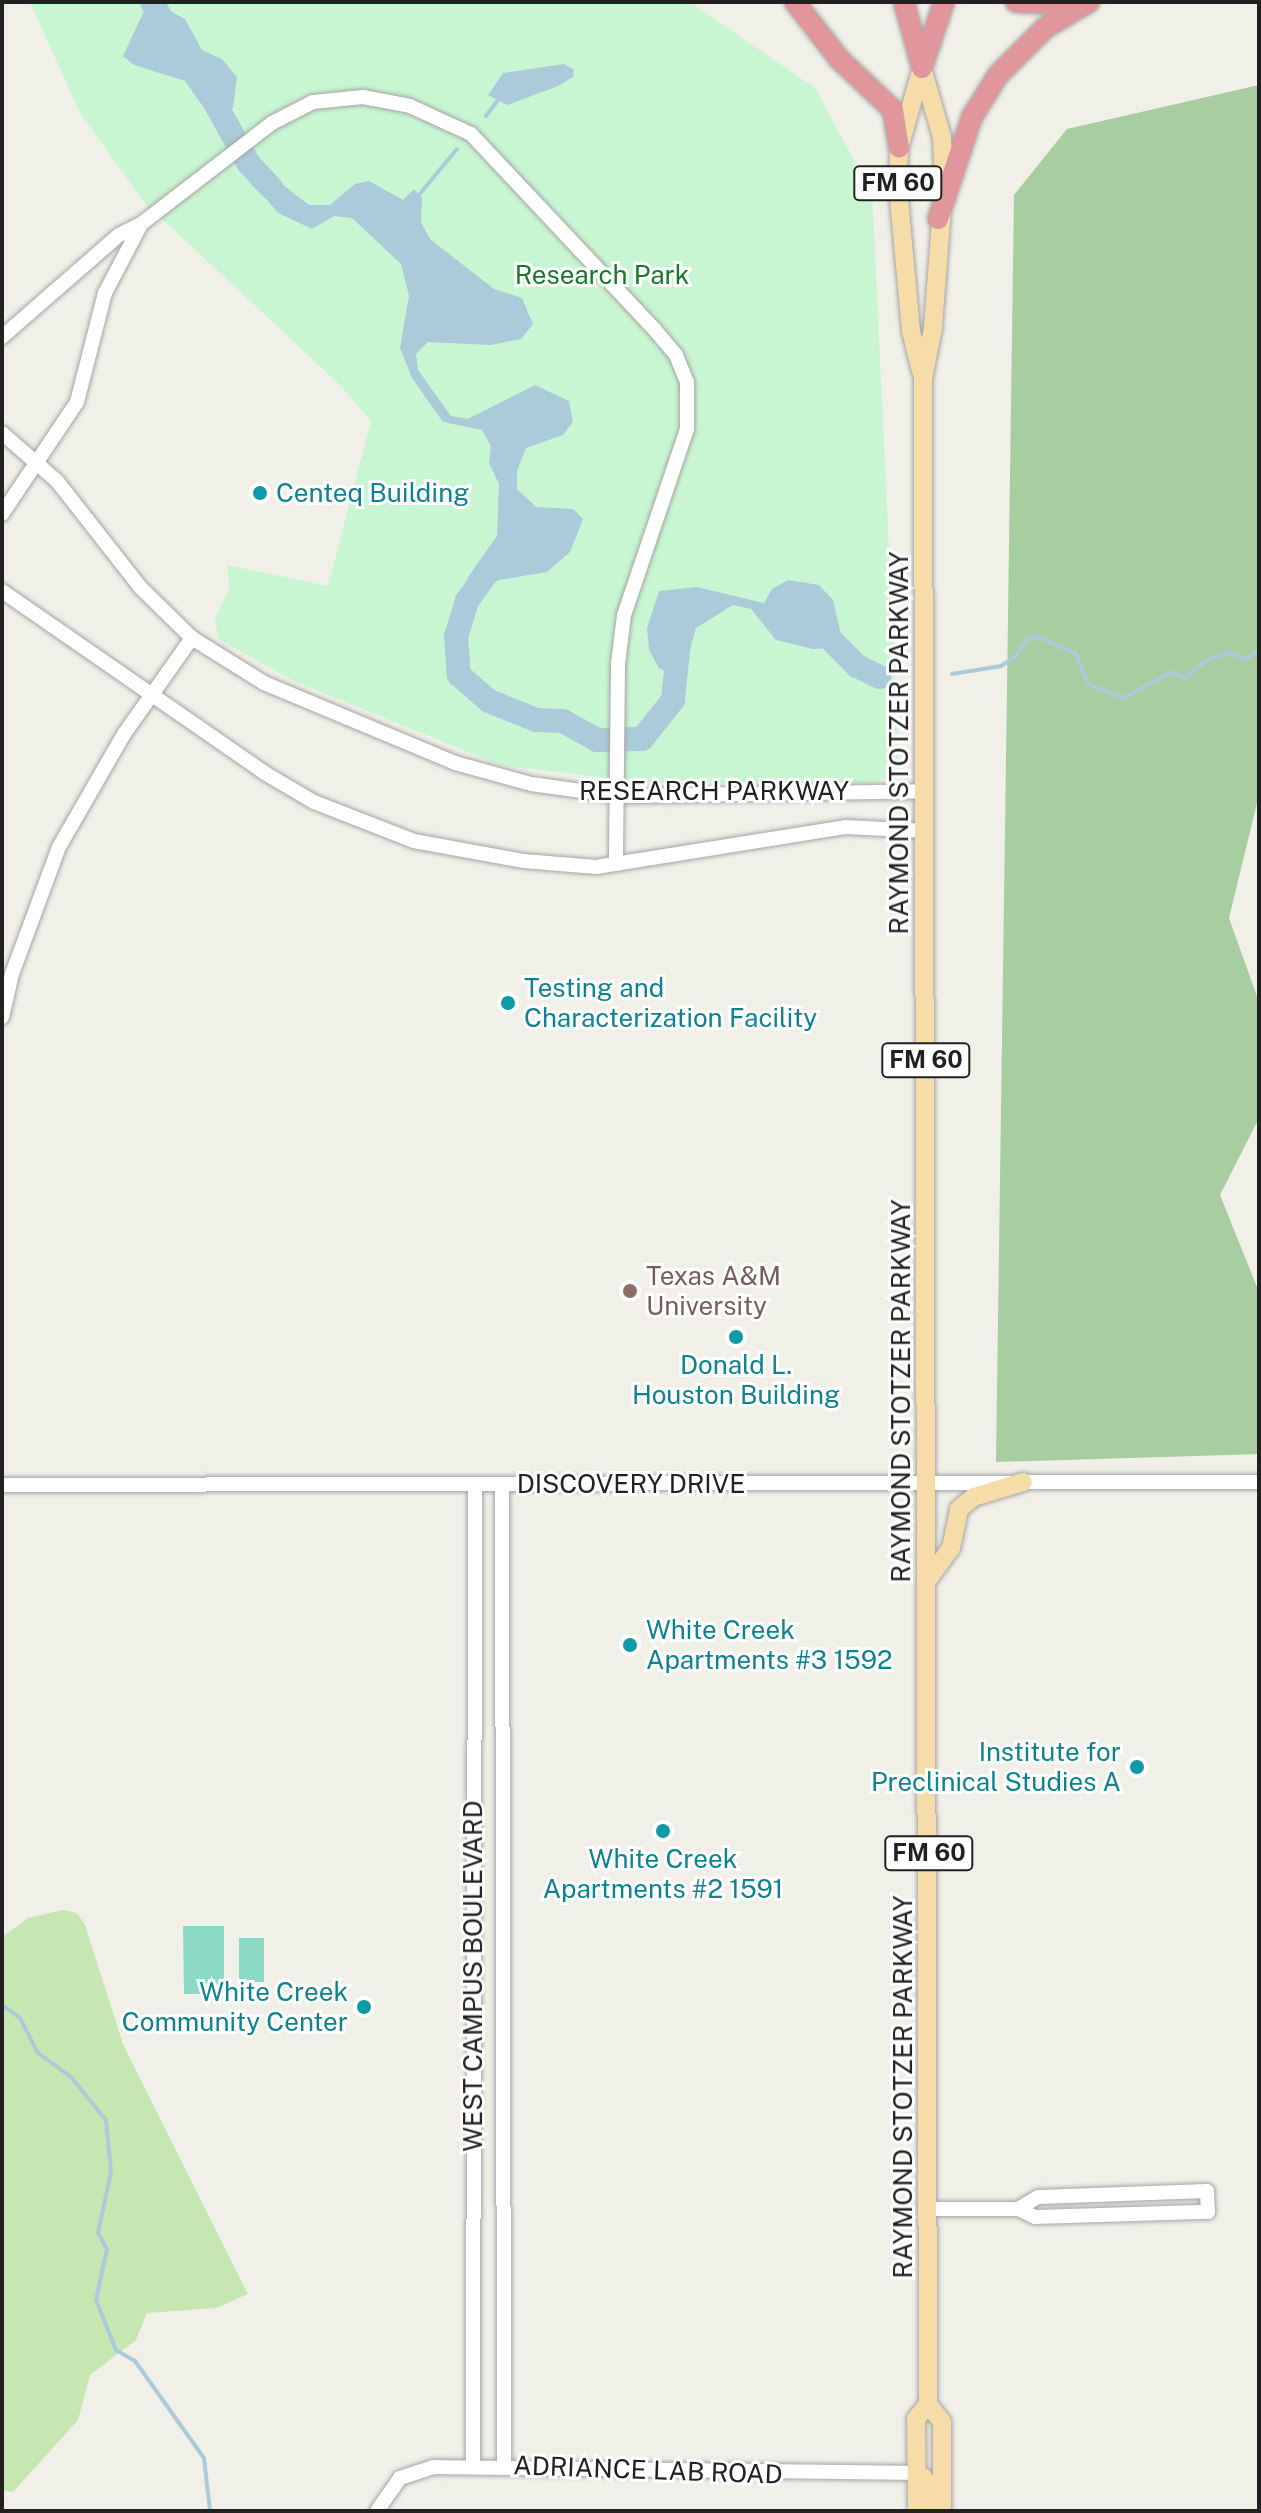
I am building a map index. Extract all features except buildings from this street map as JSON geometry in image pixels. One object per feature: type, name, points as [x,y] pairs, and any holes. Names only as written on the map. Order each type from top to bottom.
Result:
[{"type":"highway","points":[[795,2],[839,59],[893,110],[899,148]]},
{"type":"highway","name":"RAYMOND STOTZER PARKWAY","points":[[904,2],[922,68]]},
{"type":"highway","name":"RAYMOND STOTZER PARKWAY","points":[[922,68],[944,2]]},
{"type":"highway","points":[[1016,2],[1084,4]]},
{"type":"highway","points":[[938,219],[983,97],[1015,53],[1084,4]]},
{"type":"main road","name":"RAYMOND STOTZER PARKWAY","points":[[922,68],[899,148],[898,188],[911,331],[923,379]]},
{"type":"main road","name":"RAYMOND STOTZER PARKWAY","points":[[917,2511],[916,2419],[928,2404],[930,2209],[923,379],[933,328],[942,137],[922,68]]},
{"type":"main road","points":[[927,1581],[951,1548],[959,1509],[974,1497],[1023,1482]]},
{"type":"main road","name":"RAYMOND STOTZER PARKWAY","points":[[928,2404],[942,2422],[942,2511]]},
{"type":"main road","points":[[917,2473],[929,2485],[929,2511]]},
{"type":"street","points":[[2,337],[119,235],[141,224],[272,123],[313,102],[363,97],[410,106],[453,123],[496,158],[676,355],[687,382],[687,429],[633,576],[621,640],[616,864]]},
{"type":"street","points":[[2,514],[77,402],[105,293],[141,224]]},
{"type":"street","name":"RESEARCH PARKWAY","points":[[2,433],[38,462],[81,508],[141,588],[192,638],[264,683],[455,763],[531,784],[618,796],[926,791]]},
{"type":"street","name":"RESEARCH PARKWAY","points":[[2,591],[263,772],[354,820],[414,841],[473,854],[596,867],[845,827],[926,831]]},
{"type":"street","points":[[2,1017],[12,974],[59,847],[150,695],[192,638]]},
{"type":"street","name":"DISCOVERY DRIVE","points":[[2,1485],[1259,1482]]},
{"type":"street","name":"WEST CAMPUS BOULEVARD","points":[[473,2466],[475,1485]]},
{"type":"street","name":"WEST CAMPUS BOULEVARD","points":[[502,1485],[504,2466]]},
{"type":"street","points":[[474,1626],[502,1626]]},
{"type":"street","points":[[930,2209],[1018,2209],[1035,2217],[1208,2212],[1207,2191],[1038,2197],[1018,2209]]},
{"type":"street","name":"ADRIANCE LAB ROAD","points":[[377,2511],[387,2490],[422,2469],[504,2466],[917,2473]]},
{"type":"green space","name":"Research Park","points":[[30,2],[690,2],[815,88],[872,193],[899,760],[888,778],[869,783],[648,783],[500,765],[294,681],[218,639],[215,619],[229,588],[227,565],[328,586],[371,421],[340,385],[144,202],[80,113]]},
{"type":"green space","points":[[1259,85],[1259,795],[1229,918],[1259,1002],[1259,1118],[1220,1195],[1259,1292],[1259,1454],[996,1462],[1014,195],[1067,129]]},
{"type":"green space","points":[[63,1910],[77,1913],[85,1925],[123,2044],[248,2294],[216,2308],[147,2313],[136,2340],[90,2375],[78,2420],[13,2492],[2,2490],[2,1937],[28,1918]]},
{"type":"green space","points":[[183,1926],[224,1926],[224,1994],[184,1994]]},
{"type":"green space","points":[[239,1938],[264,1938],[264,1982],[239,1982]]},
{"type":"water","points":[[159,5],[185,19],[202,50],[222,59],[237,77],[233,108],[218,118],[207,112],[185,81],[134,65],[123,56],[144,11]]},
{"type":"water","points":[[564,64],[574,70],[573,77],[558,86],[507,105],[488,95],[503,73]]},
{"type":"water","points":[[253,162],[309,205],[330,205],[355,184],[369,181],[403,200],[414,189],[422,198],[421,222],[430,239],[494,289],[522,298],[533,324],[521,339],[491,345],[428,342],[416,354],[418,370],[451,416],[468,419],[535,385],[569,401],[573,422],[563,435],[526,448],[517,471],[517,489],[536,507],[573,509],[583,519],[570,552],[547,572],[499,580],[467,601],[468,577],[497,536],[499,484],[489,463],[491,446],[482,430],[443,422],[412,378],[400,348],[409,296],[401,264],[352,218],[334,216],[312,229],[278,213],[242,170]]},
{"type":"water","points":[[788,580],[819,585],[833,600],[841,635],[859,657],[857,666],[829,648],[813,649],[776,640],[751,609],[733,605],[696,628],[684,671],[673,675],[659,668],[649,650],[647,628],[659,591],[697,587],[764,603],[772,589]]},
{"type":"waterway","points":[[152,2],[171,35]]},
{"type":"waterway","points":[[207,89],[249,164],[271,188]]},
{"type":"waterway","points":[[486,116],[498,100]]},
{"type":"waterway","points":[[418,196],[457,149]]},
{"type":"waterway","points":[[485,576],[467,601],[456,636],[459,675],[489,701],[536,720],[563,721],[597,740],[642,739],[673,700],[679,641]]},
{"type":"waterway","points":[[952,674],[1001,666],[1015,657],[1027,639],[1038,637],[1076,654],[1088,684],[1123,698],[1172,672],[1185,678],[1205,661],[1228,653],[1247,659],[1259,650]]},
{"type":"waterway","points":[[834,643],[857,666],[880,677]]},
{"type":"waterway","points":[[2,2005],[20,2018],[38,2053],[71,2077],[106,2120],[111,2172],[98,2233],[107,2249],[96,2300],[116,2350],[135,2361],[204,2458],[210,2511]]},
{"type":"place","name":"Centeq Building","points":[[260,493]]},
{"type":"place","name":"Testing and Characterization Facility","points":[[508,1003]]},
{"type":"place","name":"Texas A&M University","points":[[630,1291]]},
{"type":"place","name":"Donald L. Houston Building","points":[[736,1337]]},
{"type":"place","name":"White Creek Apartments #3 1592","points":[[630,1645]]},
{"type":"place","name":"Institute for Preclinical Studies A","points":[[1137,1767]]},
{"type":"place","name":"White Creek Apartments #2 1591","points":[[663,1831]]},
{"type":"place","name":"White Creek Community Center","points":[[364,2007]]}]
